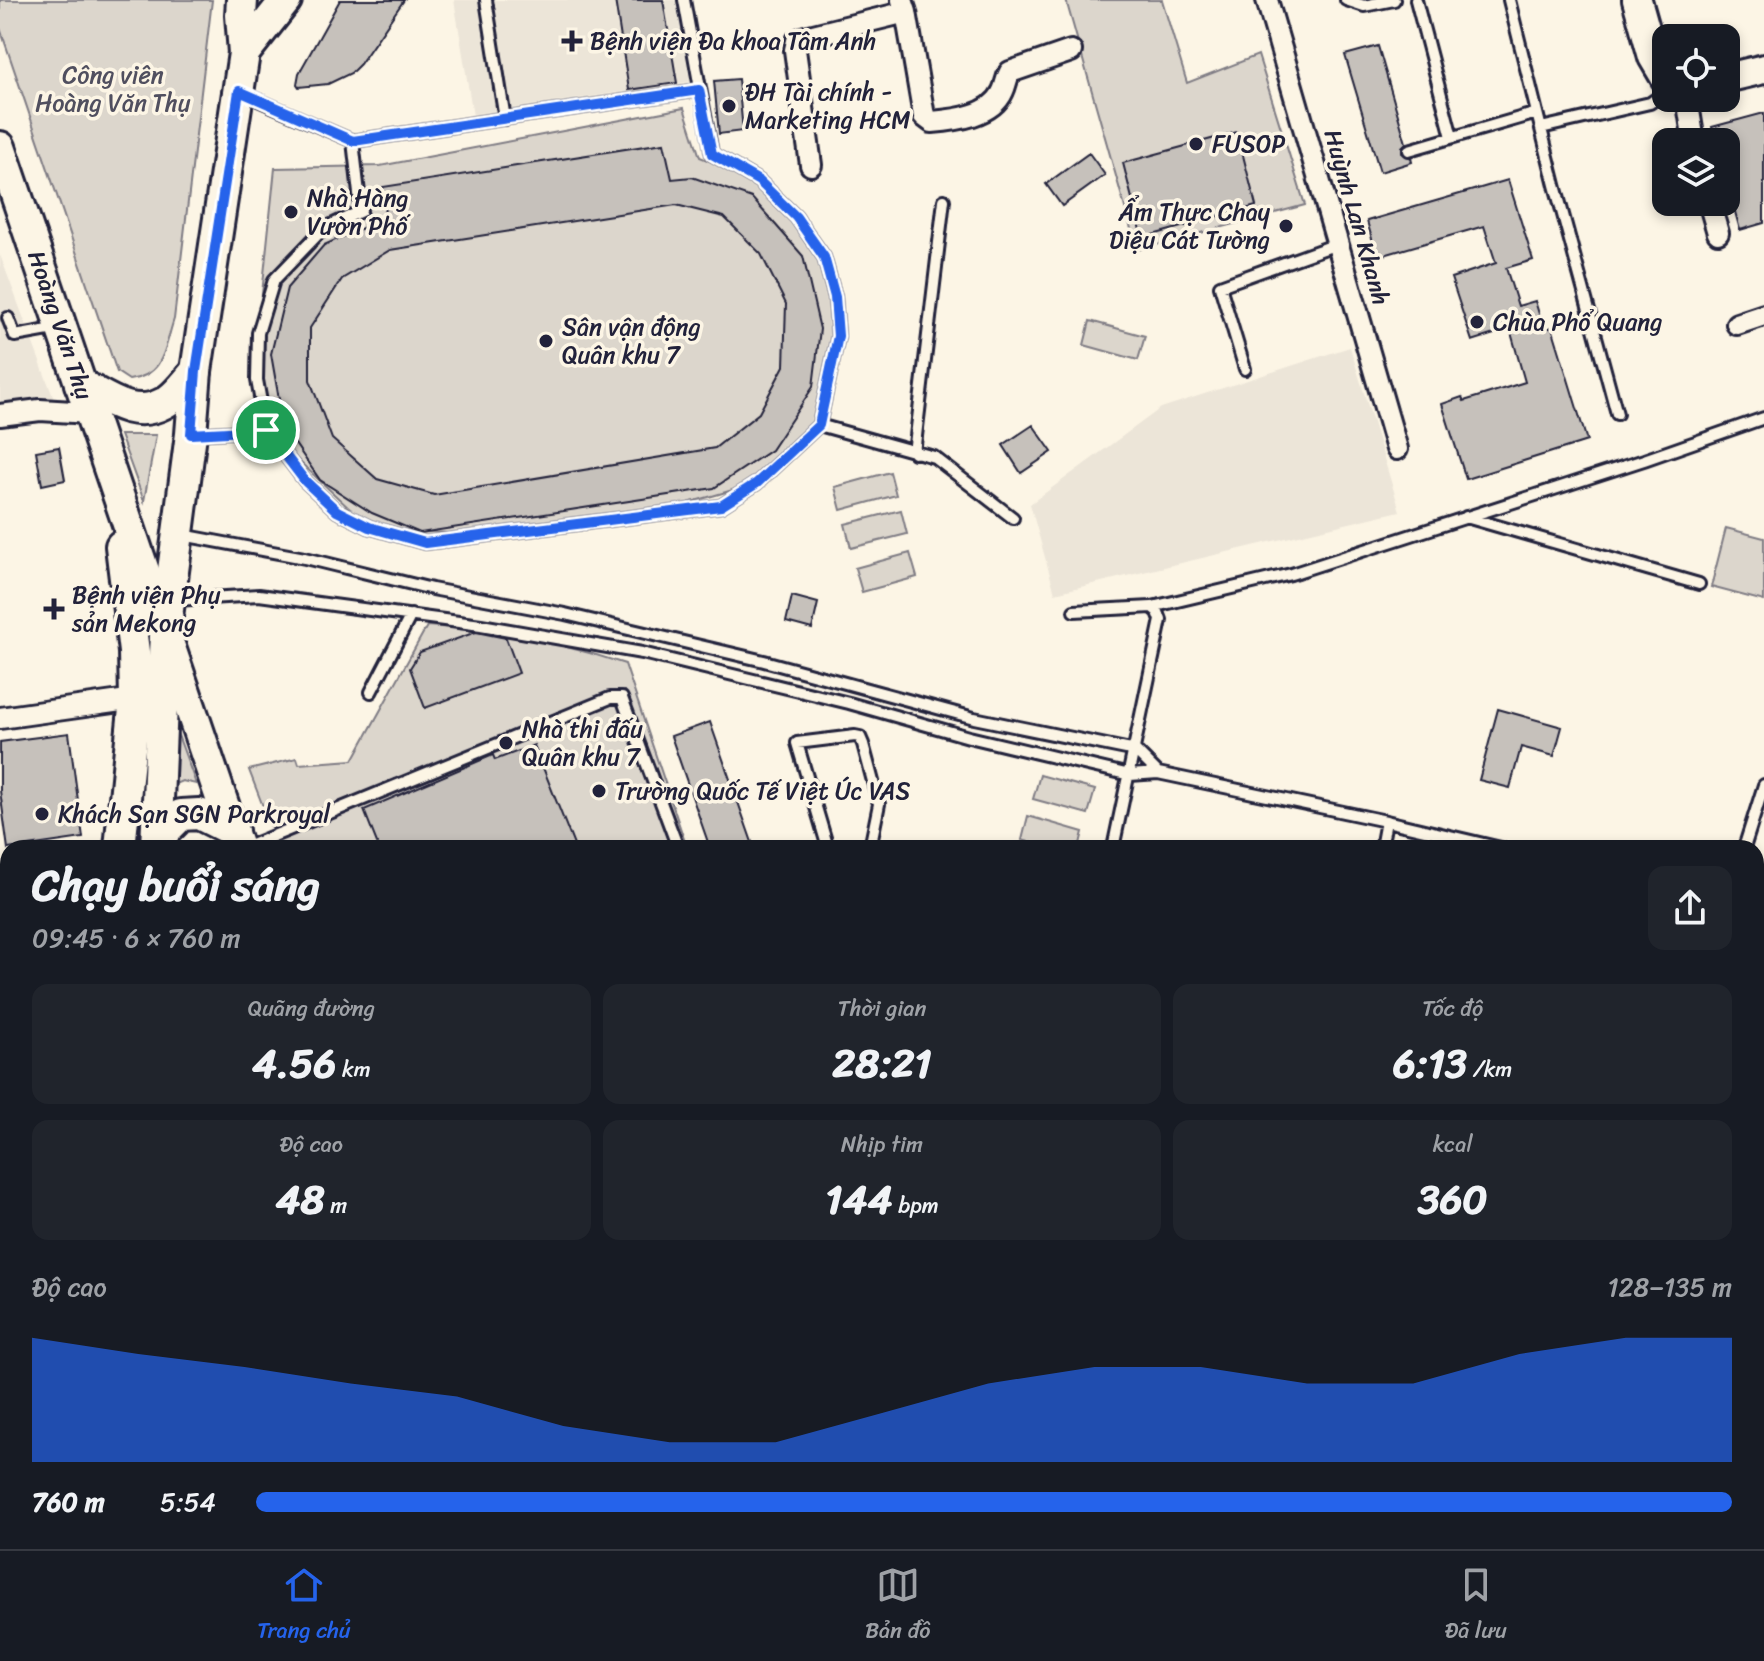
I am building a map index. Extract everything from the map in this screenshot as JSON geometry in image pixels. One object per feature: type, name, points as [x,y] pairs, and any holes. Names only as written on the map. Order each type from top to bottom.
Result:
[{"type":"main road","points":[[156,840],[165,632],[174,591],[177,534],[196,371],[244,53],[242,0]]},
{"type":"main road","points":[[244,53],[286,0]]},
{"type":"main road","points":[[1637,0],[1652,53]]},
{"type":"main road","points":[[1740,75],[1764,69]]},
{"type":"main road","name":"Hoàng Văn Thụ","points":[[0,147],[109,469]]},
{"type":"main road","points":[[80,384],[127,409],[147,409],[166,403],[196,371]]},
{"type":"main road","points":[[109,469],[165,632],[243,840]]},
{"type":"main road","points":[[109,469],[134,652],[135,699],[121,840]]},
{"type":"main road","points":[[174,591],[244,840]]},
{"type":"main road","points":[[160,840],[181,815],[199,814],[239,840]]},
{"type":"street","name":"Huỳnh Lan Khanh","points":[[1267,0],[1397,449]]},
{"type":"street","points":[[811,165],[795,50],[797,41],[805,37],[904,6],[924,116],[932,122],[973,115],[991,106],[1003,92],[1010,72],[1071,51]]},
{"type":"street","points":[[1713,216],[1718,233]]},
{"type":"street","points":[[1737,324],[1764,315]]},
{"type":"street","points":[[0,415],[40,410],[90,413]]},
{"type":"street","points":[[0,718],[135,699]]},
{"type":"lane","points":[[486,0],[505,119]]},
{"type":"lane","points":[[353,141],[361,211],[323,229],[274,280],[258,333],[257,380],[266,430],[305,481],[337,511],[369,527],[425,543],[721,506],[757,483],[819,425],[838,336],[835,297],[824,257],[796,217],[759,181],[712,154],[684,0]]},
{"type":"lane","points":[[1346,0],[1364,6],[1394,0]]},
{"type":"lane","points":[[1416,0],[1452,137]]},
{"type":"lane","points":[[1509,0],[1617,414]]},
{"type":"lane","points":[[239,91],[353,141],[699,90]]},
{"type":"lane","points":[[1541,128],[1652,102]]},
{"type":"lane","points":[[1409,150],[1537,113]]},
{"type":"lane","points":[[914,453],[944,200]]},
{"type":"lane","points":[[1245,369],[1220,286],[1337,244]]},
{"type":"lane","points":[[8,318],[15,336],[62,328]]},
{"type":"lane","points":[[1074,611],[1152,607],[1291,574],[1764,418]]},
{"type":"lane","points":[[819,425],[934,457],[1013,518]]},
{"type":"lane","points":[[191,434],[266,430]]},
{"type":"lane","points":[[1465,517],[1699,584]]},
{"type":"lane","points":[[177,534],[565,614],[764,661],[974,718],[1136,751],[1158,773]]},
{"type":"lane","points":[[174,591],[259,595],[411,615],[642,653],[1130,775],[1158,773],[1467,840]]},
{"type":"lane","points":[[1115,840],[1161,628],[1158,612],[1152,607]]},
{"type":"lane","points":[[371,692],[411,615]]},
{"type":"lane","points":[[255,840],[610,698],[622,698],[675,840]]},
{"type":"lane","points":[[826,840],[797,743],[855,736],[860,737],[863,744],[879,804],[872,840]]},
{"type":"lane","points":[[1747,840],[1764,785]]},
{"type":"lane","points":[[1382,840],[1386,821]]},
{"type":"shaded area","name":"Bệnh viện Đa khoa Tâm Anh","points":[[454,0],[677,0],[690,82],[473,116]]},
{"type":"shaded area","points":[[0,255],[55,402],[0,407]]},
{"type":"shaded area","points":[[1350,347],[1400,511],[1055,593],[1030,504],[1161,408]]},
{"type":"green space","name":"Công viên Hoàng Văn Thụ","points":[[0,0],[212,0],[174,319],[161,359],[150,373],[141,377],[129,380],[117,372],[0,28]]},
{"type":"green space","name":"FUSOP","points":[[1066,0],[1162,0],[1187,83],[1258,55],[1305,205],[1137,250]]},
{"type":"green space","name":"Sân vận động Quân khu 7","points":[[684,108],[700,157],[759,181],[824,257],[838,336],[819,425],[757,483],[643,516],[489,536],[419,533],[369,527],[266,430],[258,333],[275,168],[380,166]]},
{"type":"green space","points":[[1090,321],[1145,336],[1138,360],[1084,345]]},
{"type":"green space","points":[[120,435],[156,435],[144,501]]},
{"type":"green space","points":[[890,472],[896,495],[841,510],[835,487]]},
{"type":"green space","points":[[901,510],[907,534],[851,548],[845,524]]},
{"type":"green space","points":[[1726,528],[1764,538],[1764,601],[1711,587]]},
{"type":"green space","points":[[910,553],[917,577],[862,592],[855,568]]},
{"type":"green space","name":"Nhà thi đấu Quân khu 7","points":[[427,626],[527,638],[576,649],[625,664],[684,840],[276,840],[249,770],[297,758],[299,764],[353,760]]},
{"type":"green space","points":[[175,727],[196,784],[182,781],[168,787]]},
{"type":"green space","points":[[1040,775],[1095,790],[1088,814],[1033,799]]},
{"type":"green space","points":[[1028,816],[1083,832],[1081,840],[1022,840]]},
{"type":"building","points":[[340,0],[404,0],[351,73],[328,84],[299,87],[299,73]]},
{"type":"building","points":[[615,0],[663,0],[677,83],[629,90]]},
{"type":"building","points":[[1378,46],[1406,143],[1402,153],[1412,162],[1380,172],[1345,55]]},
{"type":"building","name":"ĐH Tài chính - Marketing HCM","points":[[738,79],[743,131],[719,134],[714,81]]},
{"type":"building","points":[[1764,113],[1764,223],[1740,230],[1736,216],[1740,216],[1740,128],[1712,127]]},
{"type":"building","points":[[1237,132],[1256,206],[1142,238],[1123,163]]},
{"type":"building","points":[[664,143],[672,179],[692,177],[752,198],[803,256],[820,329],[813,387],[771,450],[714,488],[420,533],[372,513],[320,480],[284,428],[271,354],[287,288],[324,245],[385,218],[383,187]],"holes":[[[676,205],[724,217],[761,254],[786,304],[784,366],[759,413],[715,448],[434,495],[377,479],[332,439],[310,380],[310,328],[342,279],[390,250]]]},
{"type":"building","points":[[1089,153],[1105,175],[1062,206],[1046,184]]},
{"type":"building","points":[[1508,180],[1533,260],[1506,268],[1518,306],[1535,301],[1544,330],[1552,327],[1587,441],[1466,479],[1442,404],[1462,397],[1464,401],[1525,382],[1510,329],[1472,341],[1451,278],[1496,263],[1484,226],[1377,257],[1367,221]]},
{"type":"building","points":[[1033,425],[1052,452],[1021,473],[1003,445]]},
{"type":"building","points":[[59,447],[65,480],[42,485],[36,451]]},
{"type":"building","points":[[792,596],[818,603],[812,629],[786,622]]},
{"type":"building","points":[[476,632],[506,638],[519,673],[425,708],[410,668],[420,652]]},
{"type":"building","points":[[1498,709],[1562,727],[1554,756],[1521,747],[1510,788],[1479,780]]},
{"type":"building","points":[[710,722],[751,840],[707,840],[671,736]]},
{"type":"building","name":"Khách Sạn SGN Parkroyal","points":[[69,733],[83,838],[7,840],[0,791],[0,742]]},
{"type":"building","points":[[534,745],[572,840],[376,840],[364,810],[493,755],[495,760]]},
{"type":"place","name":"Bệnh viện Đa khoa Tâm Anh","points":[[572,41]]},
{"type":"place","name":"ĐH Tài chính - Marketing HCM","points":[[729,106]]},
{"type":"place","name":"FUSOP","points":[[1196,144]]},
{"type":"place","name":"Nhà Hàng Vườn Phố","points":[[291,212]]},
{"type":"place","name":"Ẩm Thực Chay Diệu Cát Tường","points":[[1286,226]]},
{"type":"place","name":"Chùa Phổ Quang","points":[[1477,322]]},
{"type":"place","name":"Sân vận động Quân khu 7","points":[[546,341]]},
{"type":"place","name":"Bệnh viện Phụ sản Mekong","points":[[54,609]]},
{"type":"place","name":"Nhà thi đấu Quân khu 7","points":[[506,743]]},
{"type":"place","name":"Trường Quốc Tế Việt Úc VAS","points":[[599,791]]},
{"type":"place","name":"Khách Sạn SGN Parkroyal","points":[[42,814]]},
{"type":"route","points":[[699,90],[712,154],[759,181],[796,217],[824,257],[835,297],[838,336],[819,425],[785,460],[721,506],[425,543],[369,527],[337,511],[305,481],[266,430],[191,434],[196,371],[239,91],[353,141],[699,90]]}]
